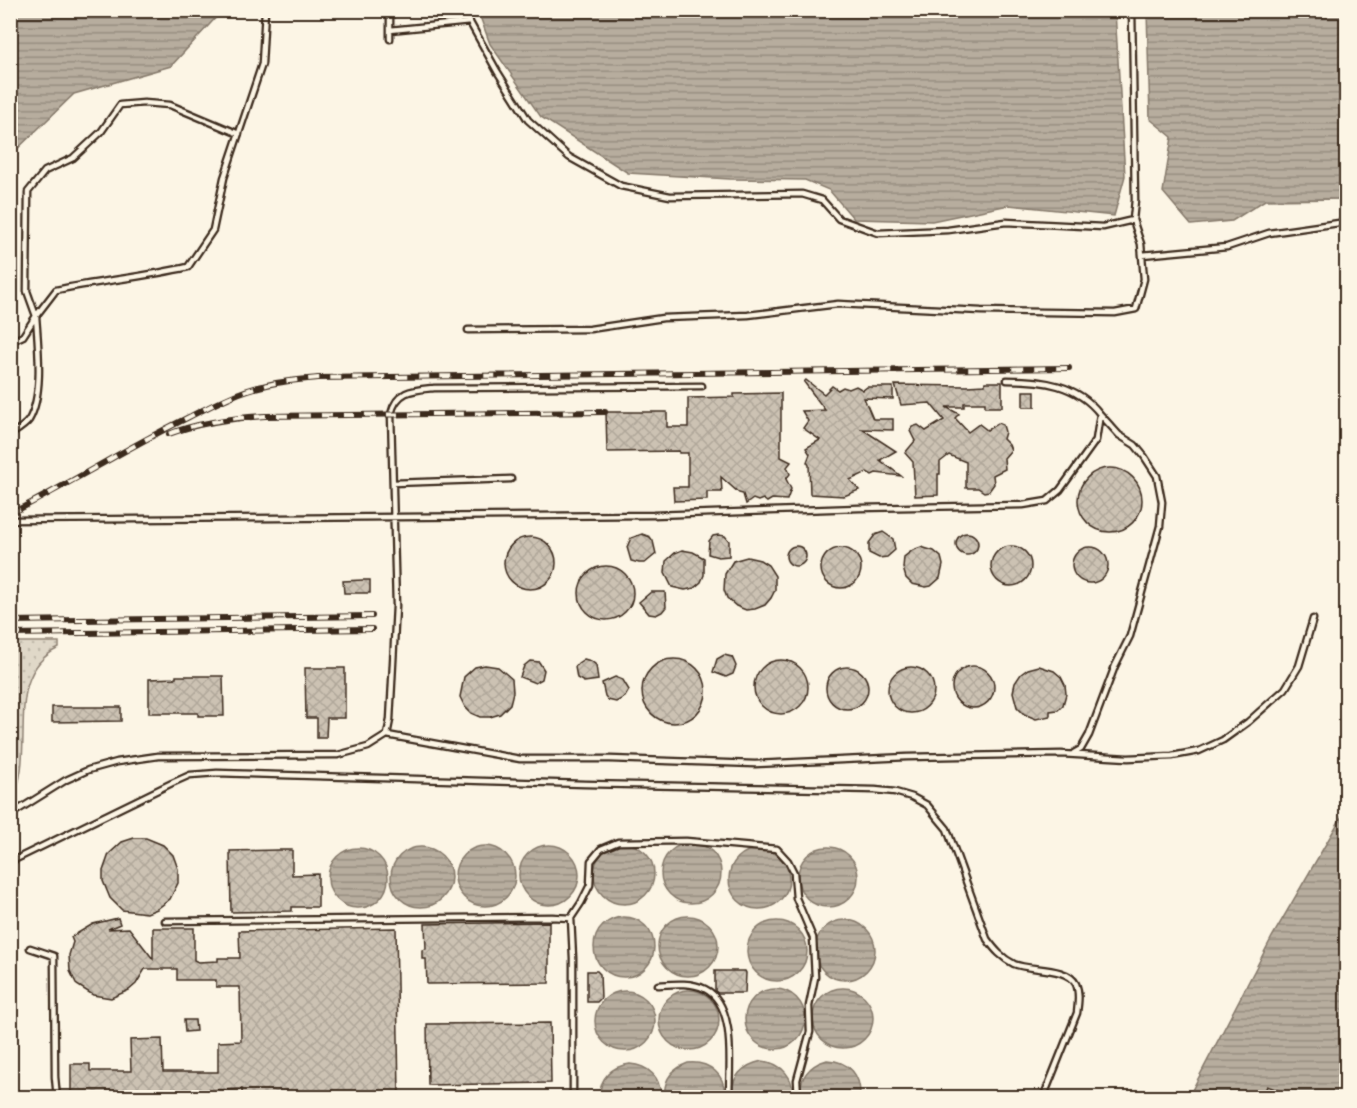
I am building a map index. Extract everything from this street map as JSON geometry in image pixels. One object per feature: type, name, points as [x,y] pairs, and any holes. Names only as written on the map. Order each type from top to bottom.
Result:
[{"type":"lane","points":[[10,342],[23,336],[56,290],[94,282],[147,276],[188,267],[213,230],[224,178],[262,64],[265,10]]},
{"type":"lane","points":[[390,10],[390,39]]},
{"type":"lane","points":[[463,10],[496,71],[528,120],[569,157],[621,186],[670,196],[802,194],[822,200],[839,219],[878,233],[948,230],[1006,222],[1103,226],[1133,220]]},
{"type":"lane","points":[[468,330],[590,329],[663,318],[748,315],[838,304],[981,311],[1115,313],[1136,309],[1144,279],[1141,244],[1133,220],[1135,200],[1132,10]]},
{"type":"lane","points":[[390,30],[470,22]]},
{"type":"lane","points":[[10,435],[28,422],[37,398],[36,316],[27,291],[28,192],[45,171],[73,158],[101,132],[120,105],[144,103],[170,105],[239,134]]},
{"type":"lane","points":[[1142,255],[1227,247],[1269,233],[1347,222]]},
{"type":"lane","points":[[1007,380],[1059,384],[1091,402],[1119,435],[1135,445],[1144,456],[1156,476],[1162,502],[1160,526],[1130,636],[1115,666],[1089,735],[1081,749],[1071,754]]},
{"type":"lane","points":[[387,735],[390,720],[396,606],[391,414],[394,403],[400,396],[413,390],[434,388],[702,386]]},
{"type":"lane","points":[[10,520],[653,515],[1023,505],[1047,501],[1060,490],[1096,440],[1100,414]]},
{"type":"lane","points":[[393,483],[511,479]]},
{"type":"lane","points":[[10,815],[66,780],[87,770],[117,762],[158,756],[338,754],[368,747],[387,735],[520,759],[610,759],[755,764],[907,757],[1071,754],[1128,758],[1172,756],[1199,751],[1223,740],[1248,722],[1285,689],[1299,666],[1313,619]]},
{"type":"lane","points":[[10,861],[190,775],[217,773],[895,792],[927,805],[948,829],[987,939],[994,950],[1017,965],[1068,976],[1076,984],[1077,1013],[1043,1098]]},
{"type":"lane","points":[[573,1098],[571,918],[590,885],[591,861],[601,849],[618,842],[686,841],[777,849],[788,861],[794,873],[796,898],[813,938],[815,977],[809,1006],[810,1032],[797,1080],[798,1098]]},
{"type":"lane","points":[[165,921],[571,918]]},
{"type":"lane","points":[[30,948],[54,956],[57,1098]]},
{"type":"lane","points":[[658,985],[684,984],[704,988],[724,1010],[728,1029],[729,1098]]},
{"type":"shaded area","points":[[11,10],[222,11],[171,66],[74,94],[11,155]]},
{"type":"shaded area","points":[[478,11],[1115,11],[1125,176],[1114,216],[1009,205],[932,221],[854,219],[829,190],[805,180],[730,179],[628,173],[541,117],[490,44]]},
{"type":"shaded area","points":[[1147,11],[1346,11],[1346,199],[1265,200],[1232,221],[1191,225],[1163,192],[1172,137],[1150,119]]},
{"type":"shaded area","points":[[11,642],[59,642],[59,648],[41,660],[31,677],[25,696],[22,761],[19,782],[11,801]]},
{"type":"shaded area","points":[[1346,809],[1346,1097],[1188,1098],[1272,937]]},
{"type":"shaded area","points":[[685,843],[697,843],[708,848],[716,856],[721,873],[719,885],[708,898],[697,903],[685,903],[674,898],[666,890],[661,879],[661,867],[666,856],[674,848]]},
{"type":"shaded area","points":[[618,844],[630,844],[641,849],[649,857],[654,874],[652,886],[641,899],[630,904],[618,904],[607,899],[599,891],[594,880],[594,868],[599,857],[607,849]]},
{"type":"shaded area","points":[[543,845],[555,845],[566,850],[574,858],[579,875],[577,887],[566,900],[555,905],[543,905],[532,900],[524,892],[519,881],[519,869],[524,858],[532,850]]},
{"type":"shaded area","points":[[479,846],[491,846],[502,851],[510,859],[515,876],[513,888],[502,901],[491,906],[479,906],[468,901],[460,893],[455,882],[455,870],[460,859],[468,851]]},
{"type":"shaded area","points":[[415,847],[427,847],[438,852],[446,860],[451,877],[449,889],[438,902],[427,907],[415,907],[404,902],[396,894],[391,883],[391,871],[396,860],[404,852]]},
{"type":"shaded area","points":[[822,847],[834,847],[845,852],[853,860],[858,877],[856,889],[845,902],[834,907],[822,907],[811,902],[803,894],[798,883],[798,871],[803,860],[811,852]]},
{"type":"shaded area","points":[[352,848],[364,848],[375,853],[383,861],[388,878],[386,890],[375,903],[364,908],[352,908],[341,903],[333,895],[328,884],[328,872],[333,861],[341,853]]},
{"type":"shaded area","points":[[753,849],[765,849],[776,854],[784,862],[789,879],[787,891],[776,904],[765,909],[753,909],[742,904],[734,896],[729,885],[729,873],[734,862],[742,854]]},
{"type":"shaded area","points":[[682,916],[694,916],[705,921],[713,929],[718,946],[716,958],[705,971],[694,976],[682,976],[671,971],[663,963],[658,952],[658,940],[663,929],[671,921]]},
{"type":"shaded area","points":[[618,917],[630,917],[641,922],[649,930],[654,947],[652,959],[641,972],[630,977],[618,977],[607,972],[599,964],[594,953],[594,941],[599,930],[607,922]]},
{"type":"shaded area","points":[[839,920],[851,920],[862,925],[870,933],[875,950],[873,962],[862,975],[851,980],[839,980],[828,975],[820,967],[815,956],[815,944],[820,933],[828,925]]},
{"type":"shaded area","points":[[771,921],[783,921],[794,926],[802,934],[807,951],[805,963],[794,976],[783,981],[771,981],[760,976],[752,968],[747,957],[747,945],[752,934],[760,926]]},
{"type":"shaded area","points":[[843,988],[860,993],[868,1001],[873,1018],[868,1035],[860,1043],[843,1048],[826,1043],[818,1035],[813,1018],[818,1001],[826,993]]},
{"type":"shaded area","points":[[769,989],[781,989],[792,994],[800,1002],[805,1019],[803,1031],[792,1044],[781,1049],[769,1049],[758,1044],[750,1036],[745,1025],[745,1013],[750,1002],[758,994]]},
{"type":"shaded area","points":[[683,990],[695,990],[706,995],[714,1003],[719,1020],[717,1032],[706,1045],[695,1050],[683,1050],[672,1045],[664,1037],[659,1026],[659,1014],[664,1003],[672,995]]},
{"type":"shaded area","points":[[619,991],[631,991],[642,996],[650,1004],[655,1021],[653,1033],[642,1046],[631,1051],[619,1051],[608,1046],[600,1038],[595,1027],[595,1015],[600,1004],[608,996]]},
{"type":"shaded area","points":[[827,1060],[842,1063],[852,1071],[858,1082],[860,1097],[801,1098],[801,1084],[806,1073],[815,1065]]},
{"type":"shaded area","points":[[762,1061],[776,1065],[786,1073],[791,1084],[792,1097],[733,1097],[734,1084],[739,1073]]},
{"type":"shaded area","points":[[688,1063],[703,1064],[715,1071],[723,1082],[724,1097],[665,1097],[667,1080],[677,1068]]},
{"type":"shaded area","points":[[630,1064],[643,1067],[656,1078],[660,1097],[600,1097],[602,1084],[608,1074],[618,1067]]},
{"type":"building","points":[[806,380],[824,394],[832,386],[838,390],[843,387],[849,389],[856,386],[863,390],[867,387],[893,387],[893,399],[864,398],[873,419],[893,419],[893,430],[862,429],[896,451],[880,460],[901,476],[876,473],[872,475],[867,472],[850,480],[859,490],[844,496],[810,494],[807,462],[810,454],[806,448],[820,440],[803,428],[808,421],[802,411],[825,410],[804,382]]},
{"type":"building","points":[[985,382],[1002,382],[1002,407],[985,407],[985,403],[964,403],[964,407],[946,407],[959,414],[955,418],[968,432],[979,424],[987,430],[998,423],[1003,425],[1005,432],[1003,439],[1011,450],[1004,458],[1005,469],[993,475],[994,484],[989,491],[966,488],[966,462],[949,455],[940,462],[938,495],[915,496],[913,462],[905,453],[915,441],[910,431],[912,427],[918,425],[926,431],[944,420],[930,403],[901,405],[895,385],[967,386],[985,385]]},
{"type":"building","points":[[1023,391],[1035,391],[1035,407],[1023,407]]},
{"type":"building","points":[[781,393],[781,457],[791,462],[787,467],[790,474],[786,479],[791,489],[787,500],[772,499],[767,502],[763,499],[758,501],[753,499],[746,504],[743,494],[721,477],[722,492],[707,492],[707,500],[674,501],[673,487],[688,487],[688,453],[679,453],[679,451],[607,452],[606,412],[667,412],[667,427],[688,427],[688,398]]},
{"type":"building","points":[[1110,468],[1128,473],[1133,477],[1137,482],[1142,500],[1137,518],[1133,523],[1128,527],[1110,532],[1092,527],[1087,523],[1083,518],[1078,500],[1083,482],[1087,477],[1092,473]]},
{"type":"building","points":[[883,532],[893,539],[895,550],[887,557],[879,558],[869,553],[869,543],[875,535]]},
{"type":"building","points":[[967,533],[975,536],[978,544],[975,552],[967,555],[959,552],[956,544],[959,536]]},
{"type":"building","points":[[642,534],[653,541],[656,554],[645,563],[631,561],[627,547],[631,538]]},
{"type":"building","points":[[713,536],[725,536],[729,541],[729,556],[718,557],[708,554],[709,541]]},
{"type":"building","points":[[525,537],[535,537],[549,544],[556,563],[549,582],[535,589],[525,589],[515,585],[508,578],[504,568],[504,558],[508,548],[515,541]]},
{"type":"building","points":[[796,546],[803,549],[806,556],[803,563],[796,566],[789,563],[786,556],[789,549]]},
{"type":"building","points":[[1011,546],[1019,547],[1025,552],[1030,558],[1030,574],[1025,580],[1019,585],[1011,586],[1003,585],[997,580],[992,574],[991,566],[992,558],[997,552],[1003,547]]},
{"type":"building","points":[[921,547],[934,551],[941,557],[943,565],[940,578],[931,586],[926,587],[912,584],[906,578],[903,568],[904,557]]},
{"type":"building","points":[[1090,547],[1103,552],[1108,565],[1103,578],[1090,583],[1077,578],[1072,565],[1077,552]]},
{"type":"building","points":[[841,548],[855,554],[861,568],[855,582],[841,588],[827,582],[821,568],[827,554]]},
{"type":"building","points":[[682,550],[693,552],[704,558],[704,575],[701,582],[694,588],[685,590],[672,587],[665,573],[666,561]]},
{"type":"building","points":[[747,557],[760,560],[768,565],[775,576],[775,590],[765,605],[746,610],[736,606],[727,598],[724,590],[725,574],[733,561]]},
{"type":"building","points":[[606,566],[616,568],[625,574],[631,583],[633,593],[631,603],[625,612],[616,618],[606,620],[596,618],[587,612],[581,603],[579,593],[581,583],[587,574],[596,568]]},
{"type":"building","points":[[370,580],[370,593],[344,593],[343,581]]},
{"type":"building","points":[[651,592],[665,592],[666,607],[656,615],[649,614],[639,602]]},
{"type":"building","points":[[724,655],[732,657],[736,666],[733,674],[726,677],[713,672],[717,659]]},
{"type":"building","points":[[584,659],[596,665],[598,680],[584,682],[577,678],[575,667]]},
{"type":"building","points":[[668,659],[680,659],[697,668],[704,679],[706,691],[704,703],[697,714],[680,723],[668,723],[656,718],[647,709],[642,697],[642,685],[647,673],[656,664]]},
{"type":"building","points":[[776,660],[786,660],[796,664],[804,672],[808,687],[804,702],[796,710],[786,714],[776,714],[766,710],[758,702],[754,692],[754,682],[758,672],[766,664]]},
{"type":"building","points":[[530,661],[539,662],[544,670],[542,679],[535,683],[520,677],[524,666]]},
{"type":"building","points":[[485,665],[498,667],[512,679],[513,692],[510,704],[500,714],[480,717],[465,707],[460,697],[464,677],[475,667]]},
{"type":"building","points":[[973,666],[988,672],[994,687],[988,702],[973,708],[958,702],[952,687],[958,672]]},
{"type":"building","points":[[1039,666],[1054,671],[1061,677],[1066,694],[1063,705],[1058,710],[1050,711],[1050,716],[1036,719],[1024,714],[1017,707],[1013,692],[1015,683],[1021,674]]},
{"type":"building","points":[[847,667],[862,673],[868,688],[862,703],[847,709],[832,703],[826,688],[832,673]]},
{"type":"building","points":[[911,667],[927,674],[934,690],[927,706],[911,713],[895,706],[888,690],[895,674]]},
{"type":"building","points":[[305,668],[345,668],[345,718],[327,718],[326,738],[317,738],[317,718],[306,718]]},
{"type":"building","points":[[176,676],[223,676],[224,716],[198,716],[198,713],[149,713],[149,679],[176,678]]},
{"type":"building","points":[[615,677],[623,680],[629,690],[625,697],[616,702],[608,700],[605,696],[602,683]]},
{"type":"building","points":[[52,707],[121,707],[121,721],[52,722]]},
{"type":"building","points":[[134,838],[146,838],[163,845],[173,855],[178,869],[178,883],[170,899],[147,913],[122,910],[110,898],[103,881],[103,871],[109,854],[122,842]]},
{"type":"building","points":[[292,850],[292,875],[318,874],[318,907],[292,907],[292,911],[231,912],[230,851]]},
{"type":"building","points":[[118,918],[120,924],[108,929],[129,928],[153,959],[153,928],[194,928],[194,960],[198,962],[218,961],[218,958],[240,958],[239,931],[396,928],[399,1093],[242,1096],[242,1089],[203,1091],[203,1094],[165,1095],[71,1093],[71,1064],[90,1064],[90,1071],[131,1071],[130,1040],[162,1039],[163,1072],[218,1072],[218,1042],[241,1041],[240,987],[216,987],[216,980],[177,980],[177,969],[145,969],[136,984],[129,990],[111,998],[93,995],[77,985],[70,971],[69,955],[73,942],[71,937],[93,924]]},
{"type":"building","points":[[549,922],[549,983],[427,984],[426,959],[422,959],[422,950],[426,949],[425,924]]},
{"type":"building","points":[[587,971],[597,971],[600,974],[601,998],[597,1002],[587,1002]]},
{"type":"building","points":[[715,971],[745,971],[745,993],[715,991]]},
{"type":"building","points":[[184,1020],[195,1020],[196,1031],[185,1032]]},
{"type":"building","points":[[550,1023],[551,1083],[428,1085],[427,1024]]},
{"type":"building","points":[[1267,1086],[1294,1096],[1294,1098],[1262,1098]]},
{"type":"railway","points":[[10,514],[212,405],[242,392],[283,382],[318,378],[1069,368]]},
{"type":"railway","points":[[169,434],[216,421],[265,416],[605,412]]},
{"type":"railway","points":[[10,621],[372,616]]},
{"type":"railway","points":[[10,634],[372,629]]}]
